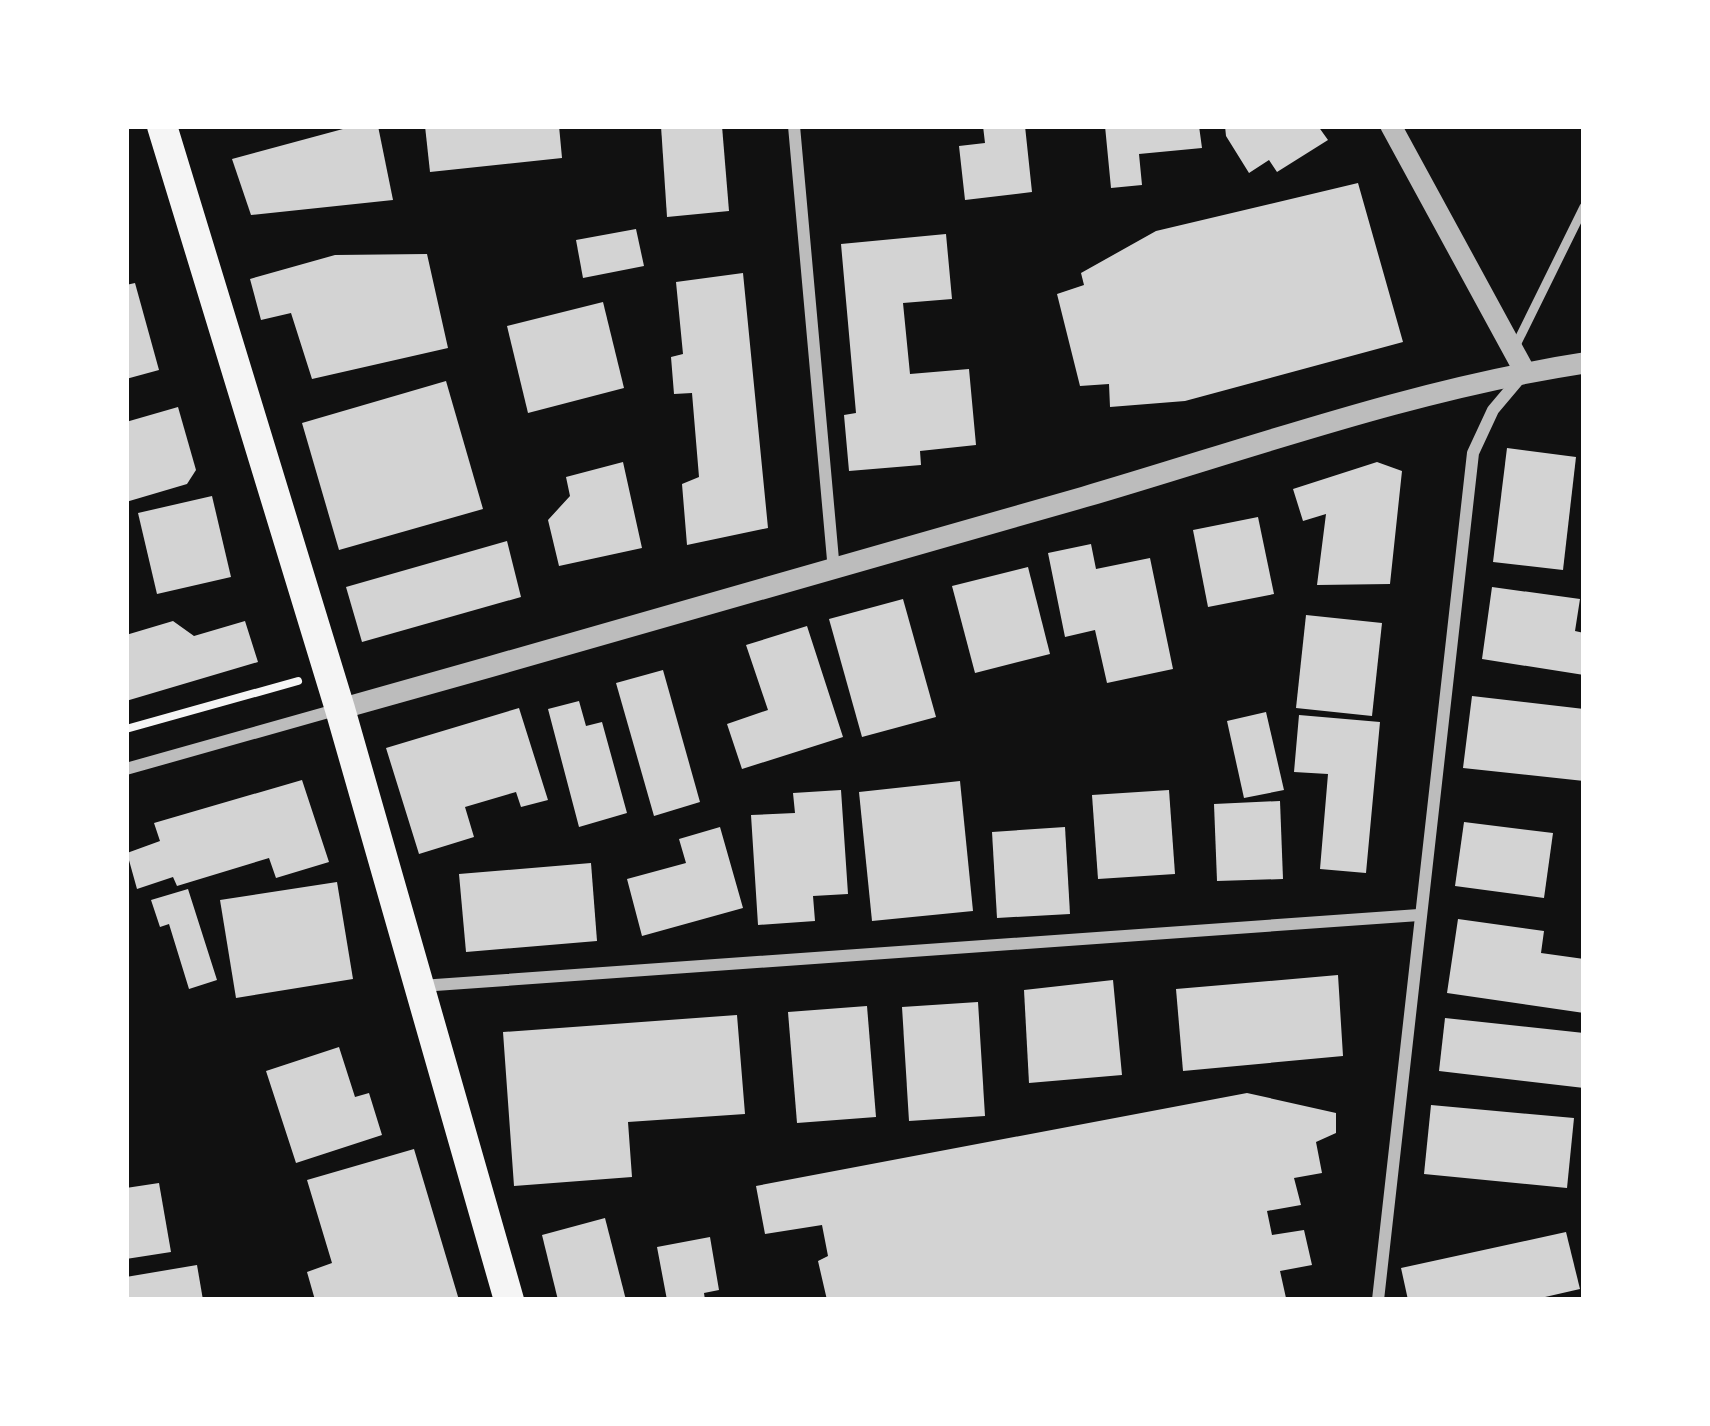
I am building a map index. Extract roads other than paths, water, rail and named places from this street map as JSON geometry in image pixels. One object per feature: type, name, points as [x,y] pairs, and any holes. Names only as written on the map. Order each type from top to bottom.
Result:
[{"type":"main road","points":[[162,126],[340,709],[509,1300]]},
{"type":"street","points":[[794,126],[834,571]]},
{"type":"street","points":[[1391,126],[1525,372]]},
{"type":"street","points":[[126,769],[834,571],[1421,398],[1525,372],[1584,364]]},
{"type":"street","points":[[1378,1300],[1473,453],[1493,410],[1525,372]]},
{"type":"street","points":[[419,986],[1419,915]]},
{"type":"lane","points":[[1513,352],[1584,207]]}]
